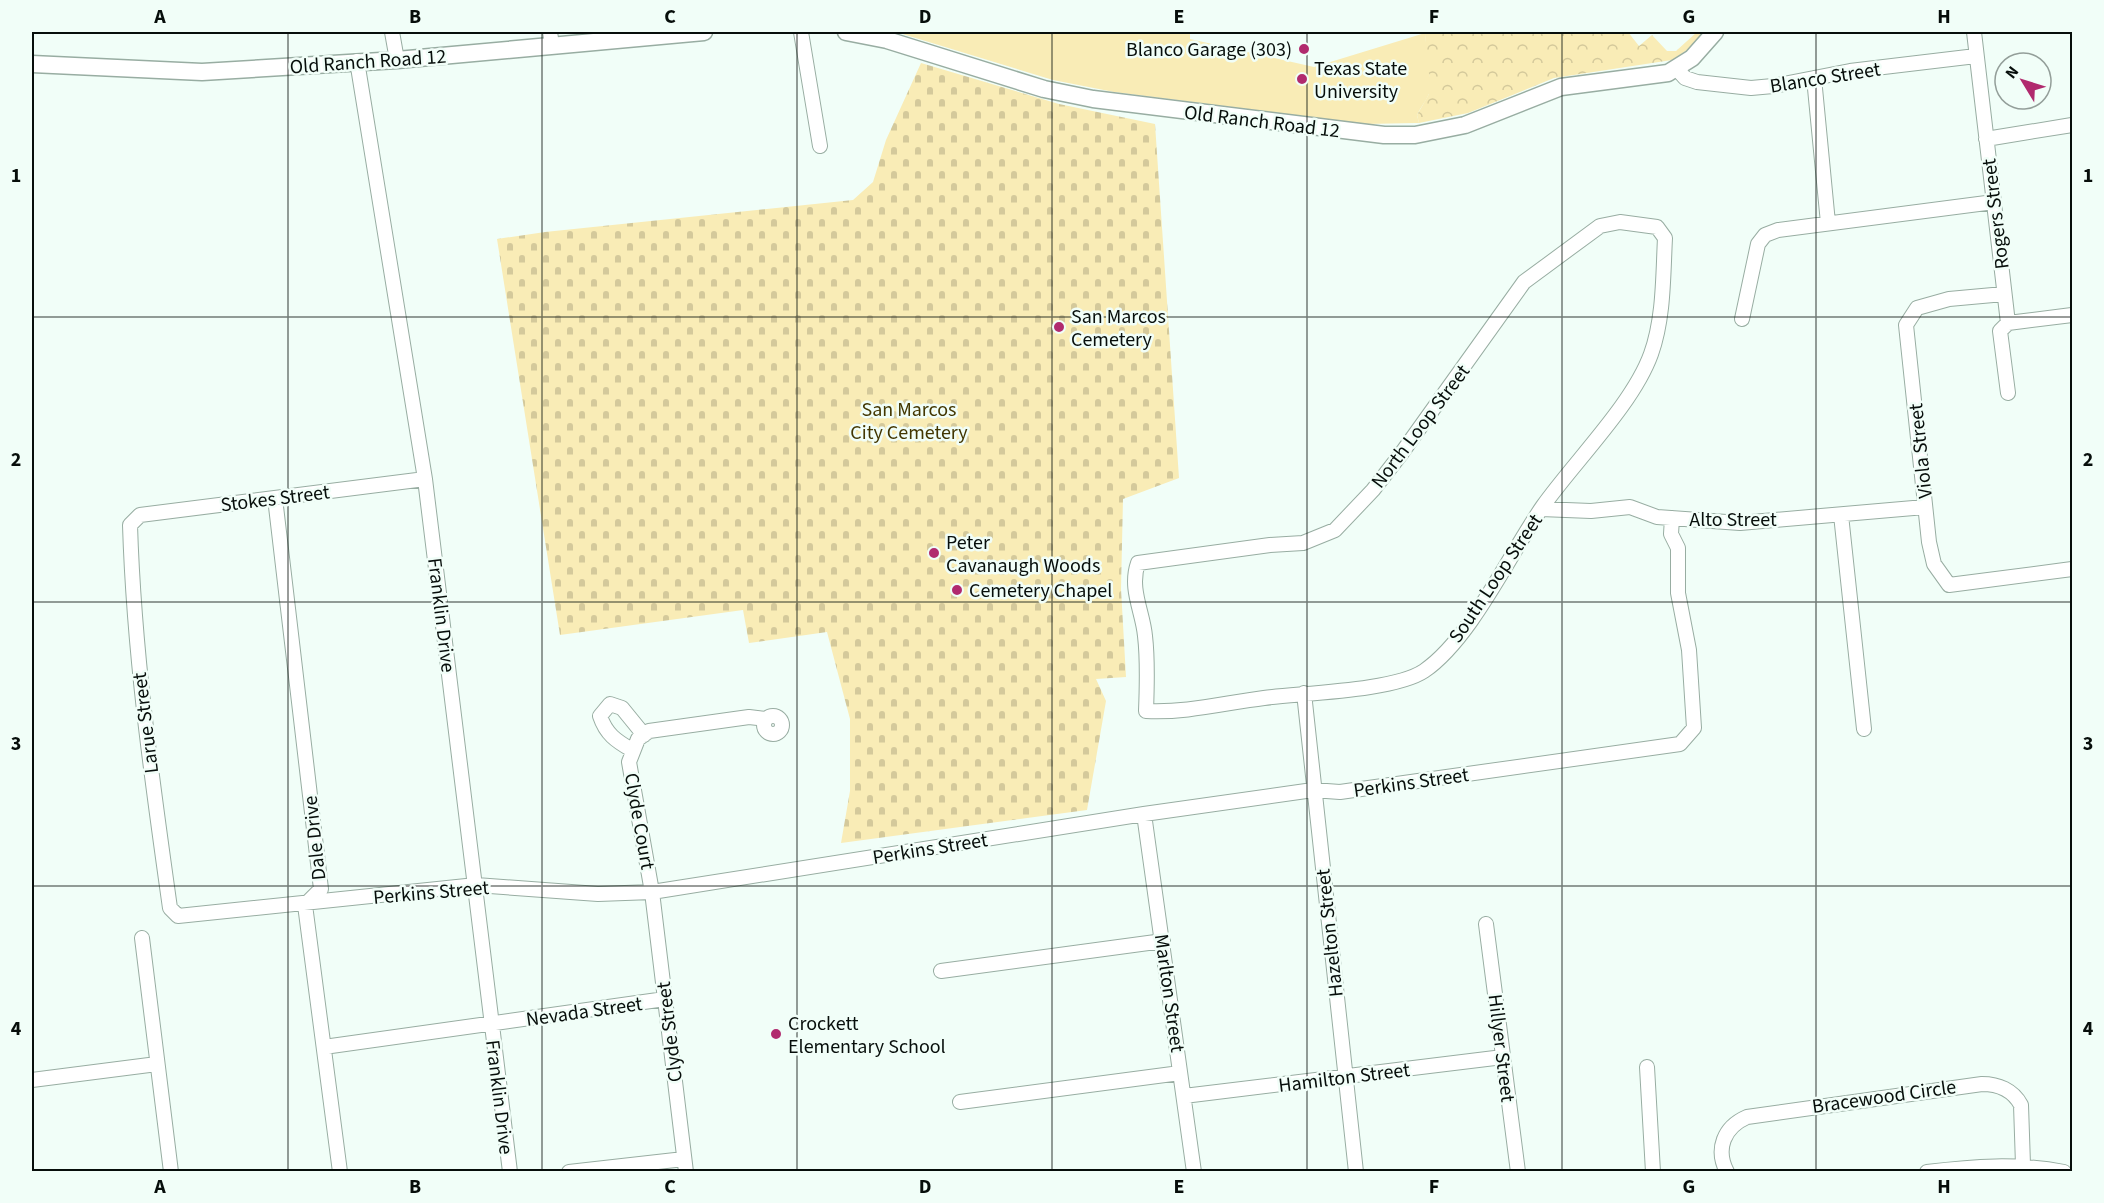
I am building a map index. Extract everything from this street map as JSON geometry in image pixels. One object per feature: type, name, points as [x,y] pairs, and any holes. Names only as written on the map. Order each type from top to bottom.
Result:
[{"type":"main road","name":"Old Ranch Road 12","points":[[32,64],[202,72],[397,60],[551,38],[704,32]]},
{"type":"main road","name":"Old Ranch Road 12","points":[[846,32],[887,40],[1044,88],[1093,99],[1384,135],[1415,135],[1465,125],[1561,87],[1655,76],[1677,69]]},
{"type":"main road","points":[[1677,69],[1698,53],[1715,32]]},
{"type":"street","points":[[392,32],[397,60]]},
{"type":"street","points":[[801,32],[820,146]]},
{"type":"street","name":"Rogers Street","points":[[1974,32],[2008,323],[2000,331],[2008,393]]},
{"type":"street","name":"Blanco Street","points":[[1677,69],[1685,78],[1691,80],[1751,88],[1850,70],[1976,56]]},
{"type":"street","name":"Franklin Drive","points":[[357,61],[425,479],[510,1172]]},
{"type":"street","points":[[1814,78],[1828,223]]},
{"type":"street","points":[[1986,139],[2073,125]]},
{"type":"street","points":[[1742,319],[1758,244],[1766,235],[1778,230],[1994,202]]},
{"type":"street","name":"North Loop Street","points":[[1146,711],[1145,633],[1137,605],[1136,587],[1138,563],[1270,545],[1303,543],[1335,530],[1373,490],[1401,454],[1524,282],[1600,226],[1620,222],[1642,223],[1657,227],[1660,231]]},
{"type":"street","name":"South Loop Street","points":[[1146,711],[1209,708],[1304,693],[1385,685],[1423,672],[1456,639],[1541,508],[1637,384],[1651,354],[1660,318],[1665,237],[1660,231]]},
{"type":"street","name":"Viola Street","points":[[2004,294],[1949,299],[1917,308],[1906,325],[1925,507],[1934,564],[1949,585],[2073,569]]},
{"type":"street","points":[[2008,323],[2073,315]]},
{"type":"street","name":"Stokes Street","points":[[130,525],[140,515],[425,479]]},
{"type":"street","name":"Dale Drive","points":[[274,498],[321,889],[305,905],[340,1172]]},
{"type":"street","name":"Alto Street","points":[[1541,508],[1591,511],[1630,507],[1657,517],[1740,523],[1925,507]]},
{"type":"street","points":[[1841,515],[1864,729]]},
{"type":"street","name":"Perkins Street","points":[[178,916],[305,905],[476,885],[598,894],[652,892],[1144,814],[1313,790],[1340,792],[1680,744],[1694,728],[1689,650],[1678,593],[1677,548],[1671,534],[1672,518]]},
{"type":"street","name":"Larue Street","points":[[130,525],[133,604],[143,710],[170,908],[178,916]]},
{"type":"street","name":"Hazelton Street","points":[[1304,693],[1356,1172]]},
{"type":"street","points":[[632,750],[614,740],[604,728],[600,716],[603,709],[610,704],[622,708],[644,735],[649,730],[749,717],[766,719]]},
{"type":"street","name":"Clyde Court","points":[[644,735],[632,750],[629,762],[652,892]]},
{"type":"street","name":"Marlton Street","points":[[1144,814],[1194,1172]]},
{"type":"street","name":"Clyde Street","points":[[652,892],[685,1165]]},
{"type":"street","name":"Hillyer Street","points":[[1486,924],[1518,1172]]},
{"type":"street","points":[[142,938],[171,1172]]},
{"type":"street","points":[[941,971],[1163,941]]},
{"type":"street","name":"Nevada Street","points":[[324,1047],[665,999]]},
{"type":"street","name":"Hamilton Street","points":[[1184,1096],[1503,1057]]},
{"type":"street","points":[[32,1080],[157,1064]]},
{"type":"street","points":[[1647,1067],[1653,1172]]},
{"type":"street","points":[[960,1102],[1180,1073]]},
{"type":"street","name":"Bracewood Circle","points":[[1727,1172],[1721,1154],[1723,1141],[1729,1129],[1747,1117],[1982,1084],[2006,1090],[2015,1096],[2021,1105],[2023,1165]]},
{"type":"street","points":[[569,1172],[685,1165]]},
{"type":"street","points":[[1927,1172],[1990,1165],[2023,1165],[2064,1172]]},
{"type":"green space","points":[[896,32],[1190,32],[1190,39],[1314,67],[1425,33],[1430,89],[1417,115],[1419,123],[1366,124],[1114,92],[1053,80]]},
{"type":"green space","points":[[1628,32],[1639,46],[1652,35],[1667,51],[1676,51],[1697,32],[1704,32],[1687,50],[1672,60],[1554,78],[1468,113],[1419,123],[1417,115],[1429,94],[1425,85],[1430,77],[1427,67],[1425,33]]},
{"type":"green space","name":"San Marcos City Cemetery","points":[[921,63],[1059,104],[1155,124],[1179,478],[1123,499],[1121,589],[1126,677],[1096,679],[1106,701],[1087,810],[841,843],[850,791],[850,719],[827,632],[749,643],[743,610],[560,635],[497,239],[853,200],[873,182],[886,140]]},
{"type":"place","name":"Blanco Garage (303)","points":[[1304,49]]},
{"type":"place","name":"Texas State University","points":[[1302,79]]},
{"type":"place","name":"San Marcos Cemetery","points":[[1059,327]]},
{"type":"place","name":"Peter Cavanaugh Woods","points":[[934,553]]},
{"type":"place","name":"Cemetery Chapel","points":[[957,590]]},
{"type":"place","name":"Crockett Elementary School","points":[[776,1034]]}]
